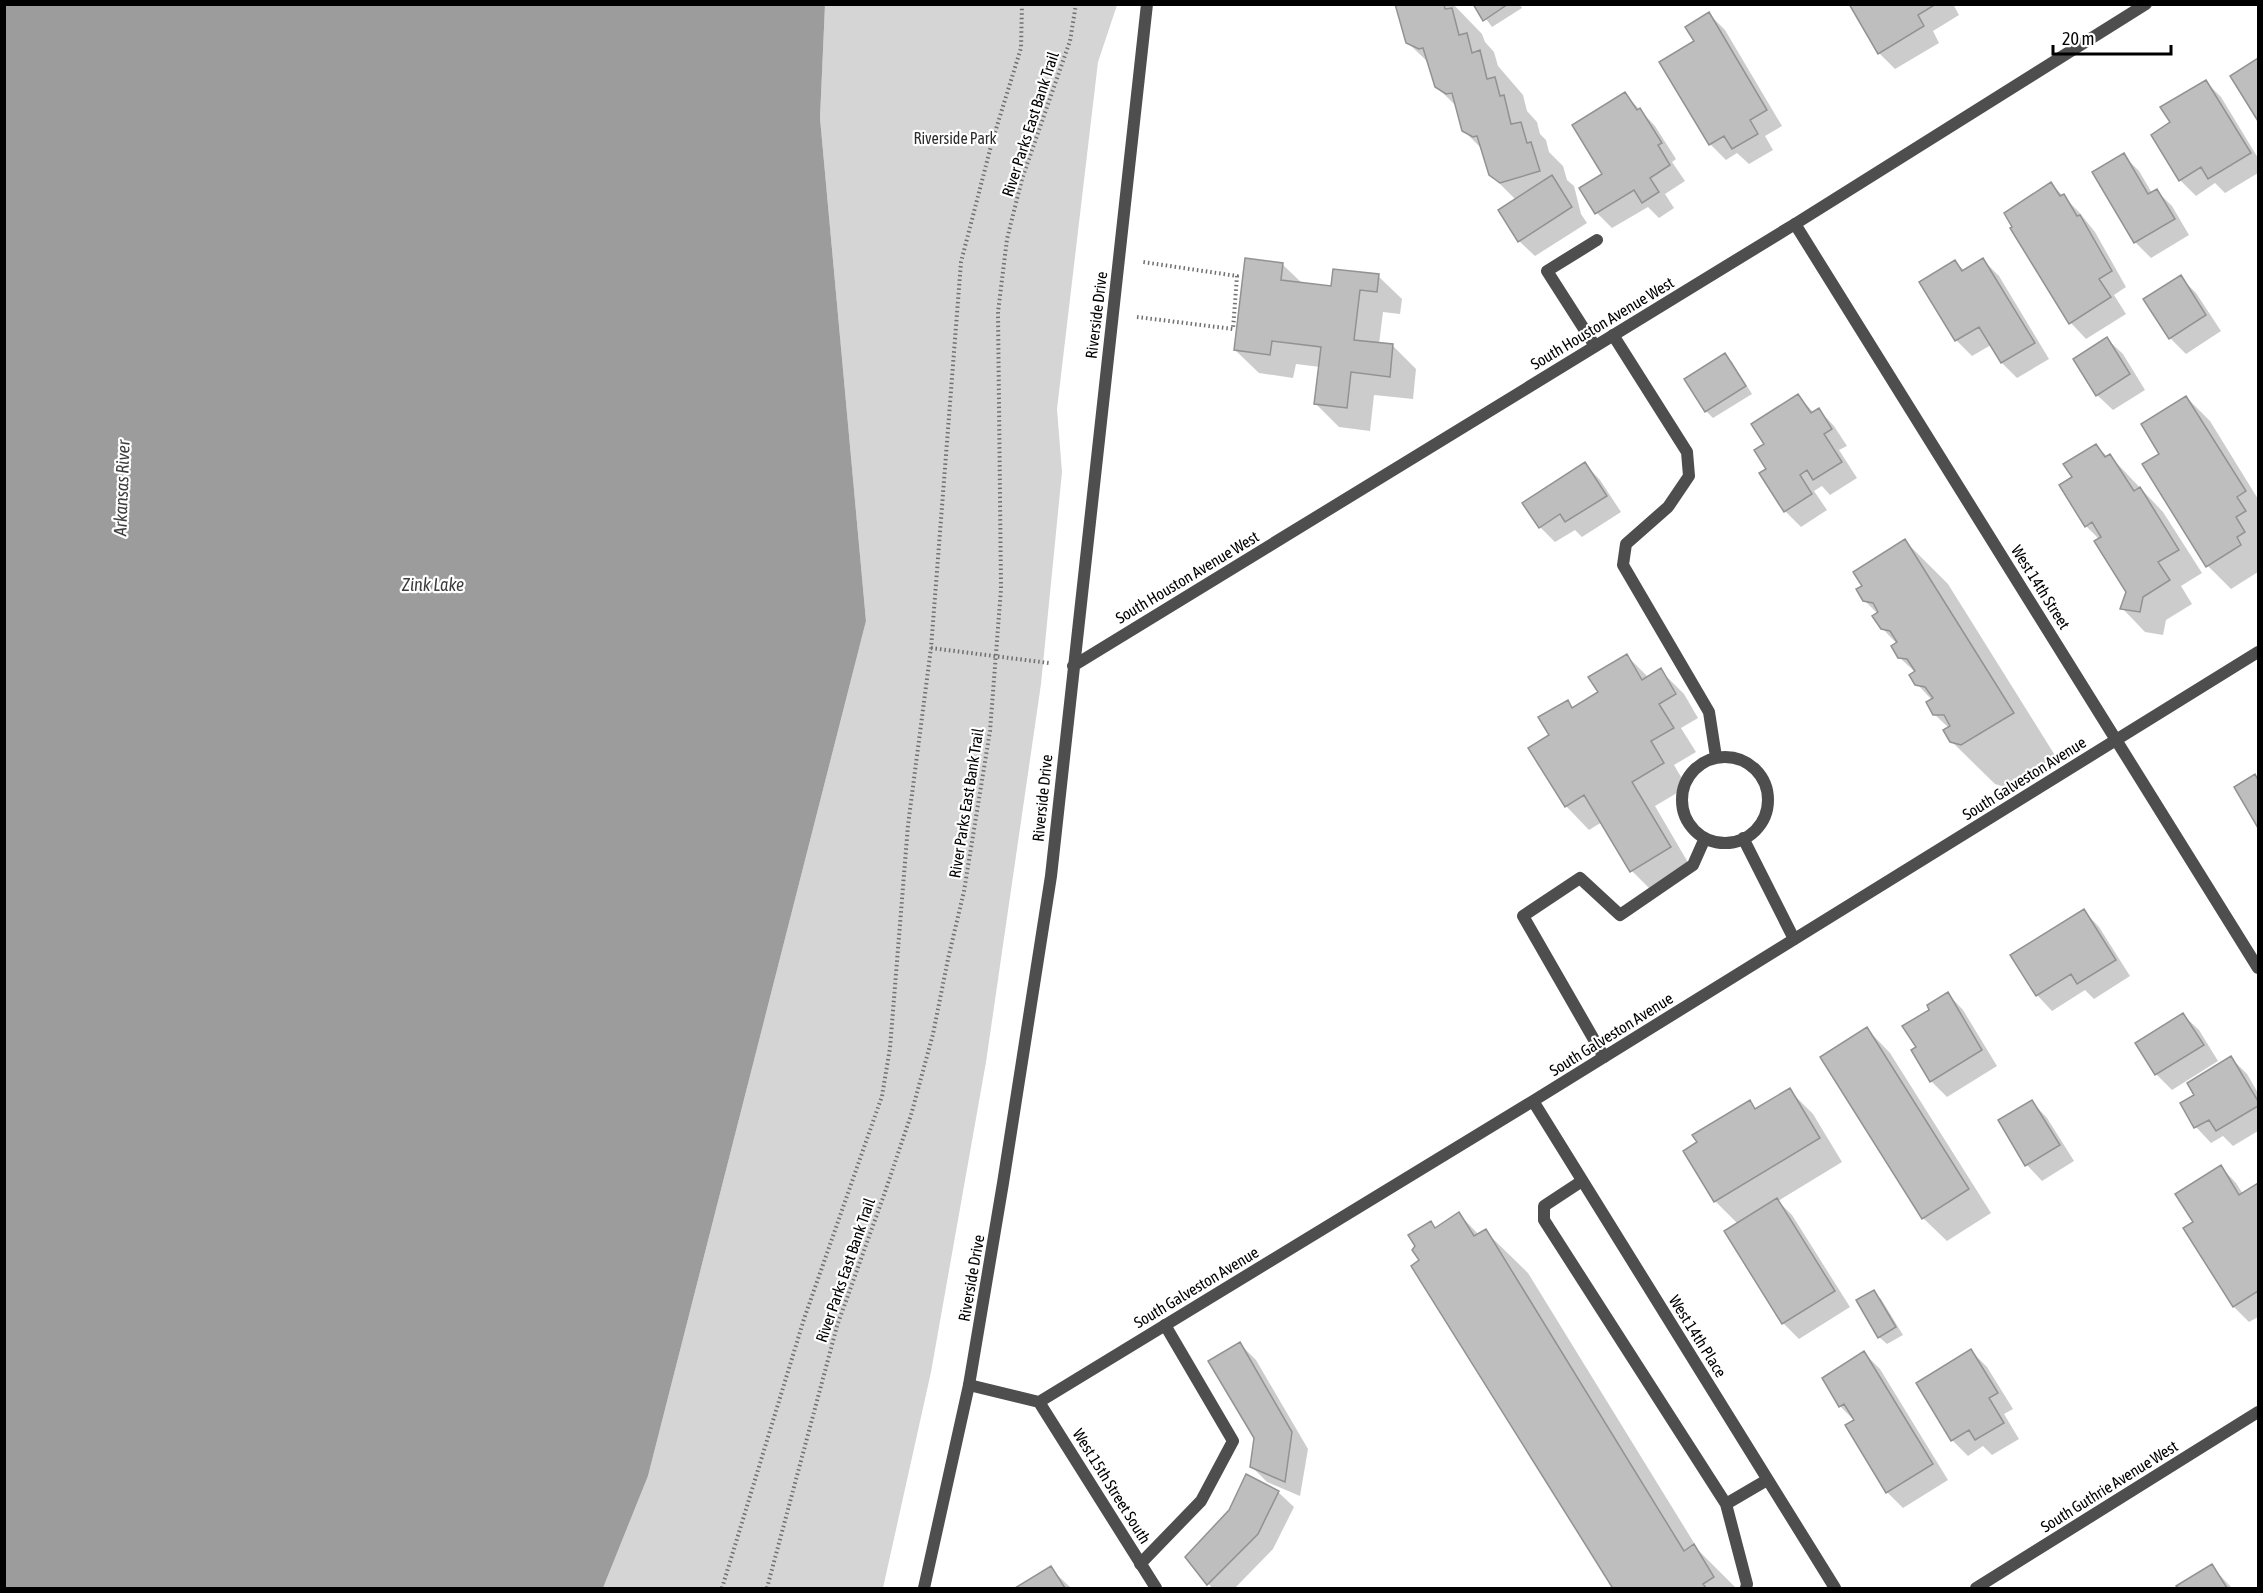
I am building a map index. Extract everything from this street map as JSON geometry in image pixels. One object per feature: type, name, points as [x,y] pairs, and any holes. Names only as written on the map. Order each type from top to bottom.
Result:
[{"type":"street","name":"Riverside Drive","points":[[924,1588],[969,1384],[1051,876],[1147,4]]},
{"type":"street","name":"South Houston Avenue West","points":[[1073,666],[1795,224],[2146,4]]},
{"type":"street","name":"West 14th Street","points":[[1795,224],[2259,968]]},
{"type":"street","points":[[1595,346],[1547,271],[1597,240]]},
{"type":"street","points":[[1613,335],[1687,452],[1689,476],[1668,507],[1626,544],[1623,565],[1709,712],[1716,757]]},
{"type":"street","name":"South Galveston Avenue","points":[[1039,1401],[1533,1101],[2259,652]]},
{"type":"street","points":[[1716,757],[1732,757],[1746,762],[1758,771],[1765,784],[1768,799],[1766,814],[1759,827],[1733,843],[1718,843],[1705,838],[1692,828],[1684,815],[1681,801],[1684,785],[1691,772],[1702,762],[1716,757]]},
{"type":"street","points":[[1604,1057],[1523,916],[1580,878],[1620,915],[1693,865],[1705,838]]},
{"type":"street","points":[[1743,838],[1794,939]]},
{"type":"street","name":"West 14th Place","points":[[1533,1101],[1835,1588]]},
{"type":"street","points":[[1582,1180],[1544,1206],[1544,1220],[1725,1504],[1747,1584],[1746,1588]]},
{"type":"street","points":[[1140,1564],[1201,1501],[1233,1441],[1166,1325]]},
{"type":"street","points":[[969,1384],[1039,1401]]},
{"type":"street","name":"West 15th Street South","points":[[1039,1401],[1156,1588]]},
{"type":"street","name":"South Guthrie Avenue West","points":[[1976,1588],[2259,1412]]},
{"type":"street","points":[[1725,1504],[1767,1480]]},
{"type":"path","name":"River Parks East Bank Trail","points":[[722,1588],[804,1319],[882,1096],[890,1048],[908,825],[931,648],[961,262],[992,142],[1021,48],[1022,4]]},
{"type":"path","name":"River Parks East Bank Trail","points":[[766,1588],[837,1326],[911,1115],[933,1034],[964,891],[981,798],[990,731],[996,658],[1001,566],[998,312],[1007,239],[1022,179],[1070,41],[1076,4]]},
{"type":"path","points":[[1112,314],[1233,329],[1237,276],[1119,258]]},
{"type":"path","points":[[931,648],[1073,666]]},
{"type":"green space","name":"Riverside Park","points":[[825,5],[1117,5],[1098,62],[1057,409],[1062,472],[1041,684],[986,1062],[931,1372],[883,1588],[603,1588],[648,1476],[866,621],[820,118]]},
{"type":"water","name":"Zink Lake","points":[[5,4],[825,5],[820,118],[866,621],[648,1476],[603,1588],[5,1588]]},
{"type":"building","points":[[1395,4],[1444,4],[1445,9],[1452,8],[1459,35],[1467,33],[1472,53],[1480,50],[1487,79],[1495,77],[1500,96],[1504,95],[1511,124],[1521,122],[1527,143],[1531,142],[1540,171],[1500,183],[1489,175],[1477,136],[1473,137],[1462,131],[1452,93],[1446,94],[1435,87],[1423,48],[1419,49],[1406,43]]},
{"type":"building","points":[[1473,4],[1508,4],[1483,21]]},
{"type":"building","points":[[1849,4],[1936,4],[1918,15],[1924,26],[1878,54]]},
{"type":"building","points":[[1709,12],[1767,110],[1750,120],[1758,134],[1732,149],[1724,136],[1709,145],[1659,62],[1694,41],[1685,27]]},
{"type":"building","points":[[2258,58],[2258,121],[2230,76]]},
{"type":"building","points":[[2206,80],[2251,153],[2208,179],[2201,167],[2179,181],[2151,135],[2170,122],[2160,107]]},
{"type":"building","points":[[1625,92],[1637,110],[1640,108],[1662,143],[1658,145],[1670,165],[1650,178],[1659,192],[1642,203],[1634,190],[1595,214],[1579,188],[1602,174],[1572,125]]},
{"type":"building","points":[[2124,153],[2148,194],[2157,189],[2175,219],[2134,243],[2092,172]]},
{"type":"building","points":[[1552,175],[1572,207],[1518,242],[1498,210]]},
{"type":"building","points":[[2051,182],[2060,196],[2064,194],[2077,216],[2080,215],[2112,271],[2099,279],[2111,297],[2069,324],[2010,228],[2012,227],[2004,213]]},
{"type":"building","points":[[1245,258],[1283,263],[1281,280],[1331,286],[1333,269],[1379,274],[1377,292],[1360,290],[1354,340],[1393,344],[1390,377],[1351,372],[1347,408],[1314,404],[1321,347],[1272,341],[1270,355],[1234,350]]},
{"type":"building","points":[[1983,258],[2035,343],[2001,363],[1979,327],[1955,341],[1919,282],[1955,260],[1962,271]]},
{"type":"building","points":[[2181,275],[2206,315],[2169,339],[2143,299]]},
{"type":"building","points":[[2107,337],[2130,374],[2096,396],[2073,359]]},
{"type":"building","points":[[1725,353],[1746,386],[1705,412],[1684,379]]},
{"type":"building","points":[[1798,394],[1811,413],[1819,408],[1832,429],[1824,434],[1842,462],[1813,480],[1807,470],[1800,475],[1812,494],[1784,512],[1759,473],[1766,469],[1754,450],[1764,444],[1751,424]]},
{"type":"building","points":[[2186,396],[2246,491],[2237,497],[2246,511],[2236,517],[2245,532],[2237,537],[2241,545],[2206,567],[2142,464],[2159,454],[2141,424]]},
{"type":"building","points":[[2096,444],[2105,457],[2110,454],[2134,491],[2140,487],[2179,550],[2158,562],[2170,580],[2143,597],[2140,612],[2120,609],[2126,592],[2094,541],[2101,537],[2092,522],[2085,527],[2059,485],[2072,477],[2063,464]]},
{"type":"building","points":[[1585,462],[1607,496],[1565,522],[1560,514],[1539,528],[1522,503]]},
{"type":"building","points":[[1905,539],[2014,713],[1961,745],[1950,742],[1943,730],[1950,726],[1944,715],[1933,715],[1926,702],[1933,698],[1925,687],[1915,685],[1909,675],[1915,671],[1907,659],[1898,658],[1891,646],[1897,642],[1890,631],[1881,629],[1872,616],[1878,612],[1873,603],[1863,601],[1856,589],[1862,586],[1853,572]]},
{"type":"building","points":[[1627,654],[1642,680],[1661,668],[1676,694],[1659,704],[1674,728],[1651,741],[1664,763],[1632,782],[1671,847],[1630,872],[1584,795],[1565,807],[1528,748],[1549,735],[1538,717],[1568,700],[1572,708],[1598,692],[1588,677]]},
{"type":"building","points":[[2255,774],[2258,780],[2258,828],[2234,787]]},
{"type":"building","points":[[2084,909],[2116,960],[2077,984],[2071,974],[2036,996],[2010,955]]},
{"type":"building","points":[[1948,992],[1982,1050],[1930,1082],[1911,1050],[1916,1047],[1902,1026],[1929,1010],[1927,1005]]},
{"type":"building","points":[[2183,1013],[2204,1045],[2155,1075],[2135,1043]]},
{"type":"building","points":[[1867,1027],[1969,1189],[1922,1219],[1820,1057]]},
{"type":"building","points":[[2231,1056],[2258,1101],[2258,1106],[2216,1131],[2209,1120],[2194,1128],[2180,1103],[2194,1095],[2187,1083]]},
{"type":"building","points":[[1790,1088],[1820,1138],[1714,1202],[1683,1151],[1697,1142],[1692,1135],[1750,1100],[1755,1109]]},
{"type":"building","points":[[2032,1100],[2060,1145],[2025,1166],[1998,1120]]},
{"type":"building","points":[[2221,1165],[2239,1195],[2258,1183],[2258,1291],[2233,1307],[2183,1228],[2193,1222],[2175,1194]]},
{"type":"building","points":[[1777,1198],[1835,1291],[1782,1324],[1724,1231]]},
{"type":"building","points":[[1459,1212],[1474,1236],[1486,1229],[1684,1551],[1694,1544],[1714,1577],[1703,1584],[1706,1588],[1610,1588],[1612,1587],[1411,1266],[1419,1260],[1412,1250],[1415,1246],[1408,1235],[1431,1221],[1435,1228]]},
{"type":"building","points":[[1874,1290],[1896,1327],[1878,1338],[1856,1300]]},
{"type":"building","points":[[1240,1342],[1292,1432],[1285,1482],[1250,1467],[1254,1438],[1208,1361]]},
{"type":"building","points":[[1971,1349],[1998,1393],[1989,1398],[2004,1423],[1975,1440],[1969,1430],[1951,1441],[1916,1383]]},
{"type":"building","points":[[1864,1351],[1933,1464],[1886,1493],[1845,1425],[1854,1420],[1844,1404],[1839,1407],[1822,1378]]},
{"type":"building","points":[[1246,1474],[1279,1491],[1258,1534],[1207,1585],[1185,1557],[1229,1510]]},
{"type":"building","points":[[2212,1564],[2227,1588],[2178,1588],[2176,1586]]},
{"type":"building","points":[[1051,1566],[1065,1588],[1015,1588]]},
{"type":"water label","name":"Arkansas River","points":[[122,488]]}]
